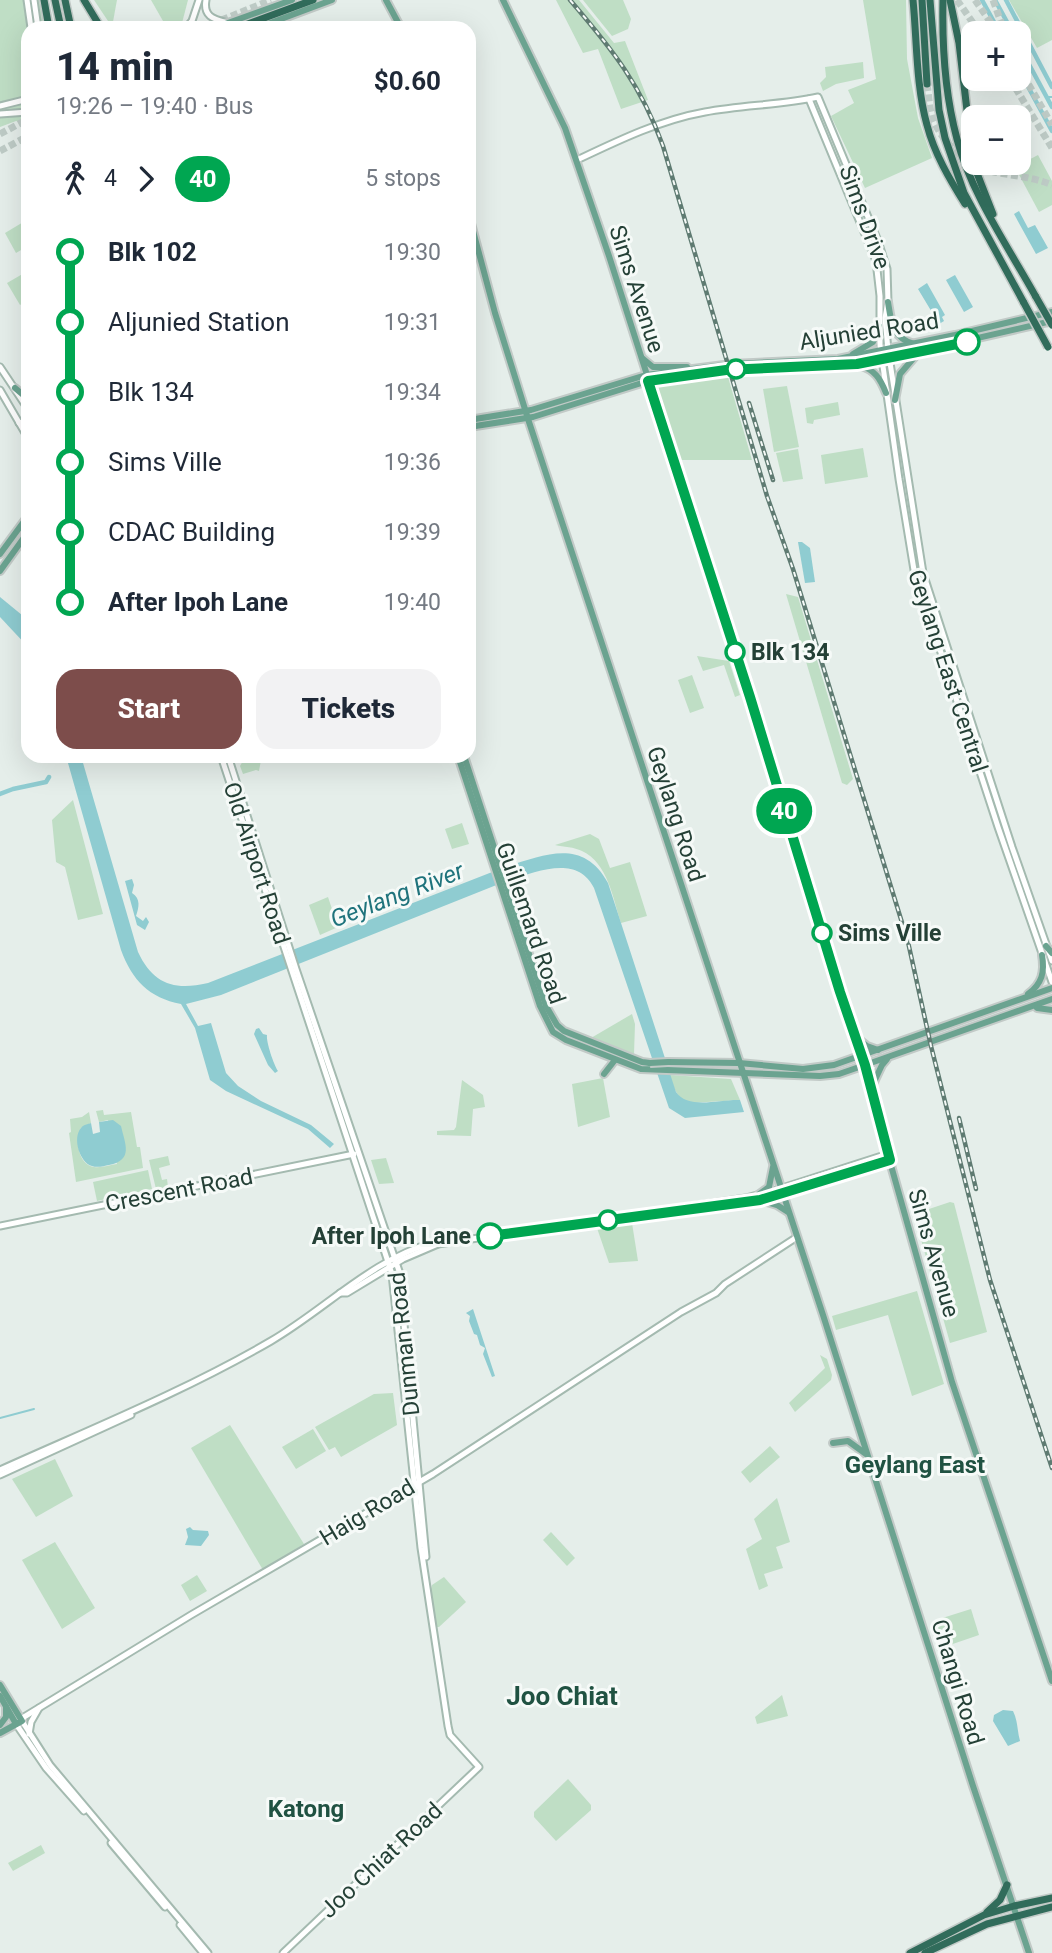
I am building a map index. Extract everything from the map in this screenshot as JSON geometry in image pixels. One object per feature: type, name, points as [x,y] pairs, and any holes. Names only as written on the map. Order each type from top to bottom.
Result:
[{"type":"highway","points":[[44,0],[47,21]]},
{"type":"highway","points":[[55,0],[60,21]]},
{"type":"highway","points":[[65,0],[70,21]]},
{"type":"highway","points":[[84,0],[96,21]]},
{"type":"highway","points":[[256,21],[313,0]]},
{"type":"highway","points":[[913,0],[927,125],[940,160],[964,203],[971,208]]},
{"type":"highway","points":[[922,0],[927,84]]},
{"type":"highway","points":[[930,0],[939,110],[958,177],[971,208],[1052,354]]},
{"type":"highway","points":[[943,0],[946,69],[957,139],[994,222],[1052,323]]},
{"type":"highway","points":[[950,0],[959,43],[965,105]]},
{"type":"highway","points":[[977,175],[985,201]]},
{"type":"highway","points":[[984,1915],[1000,1900],[1007,1885]]},
{"type":"highway","points":[[910,1953],[984,1915],[1052,1898]]},
{"type":"highway","points":[[925,1953],[986,1924],[1052,1907]]},
{"type":"highway","points":[[958,1927],[963,1930],[963,1935]]},
{"type":"main road","points":[[27,0],[30,21]]},
{"type":"main road","points":[[34,0],[37,21]]},
{"type":"main road","points":[[192,21],[199,0]]},
{"type":"main road","points":[[206,0],[205,8],[210,17],[222,21]]},
{"type":"main road","points":[[234,21],[292,0]]},
{"type":"main road","points":[[276,21],[332,0]]},
{"type":"main road","points":[[386,0],[397,21]]},
{"type":"main road","name":"Sims Avenue","points":[[503,0],[558,113],[576,158],[750,697],[865,1065],[952,1382],[1052,1681]]},
{"type":"main road","name":"Sims Drive","points":[[576,158],[701,113],[818,97],[887,269],[888,302],[884,350]]},
{"type":"main road","name":"Sims Drive","points":[[806,99],[876,261],[880,296],[879,326],[884,350]]},
{"type":"main road","points":[[0,106],[21,102]]},
{"type":"main road","points":[[0,114],[21,112]]},
{"type":"main road","name":"Geylang Road","points":[[476,242],[527,415],[857,1420]]},
{"type":"main road","points":[[888,302],[892,326],[896,333],[904,341],[915,344]]},
{"type":"main road","name":"Aljunied Road","points":[[527,415],[647,378],[692,368],[849,357],[1052,312]]},
{"type":"main road","name":"Aljunied Road","points":[[647,378],[664,379],[735,369],[857,364],[1052,323]]},
{"type":"main road","points":[[849,357],[873,342],[879,326]]},
{"type":"main road","name":"Geylang East Central","points":[[884,350],[895,400],[923,573],[1052,961]]},
{"type":"main road","points":[[895,400],[900,374],[919,352]]},
{"type":"main road","points":[[640,355],[653,367],[692,368]]},
{"type":"main road","name":"Geylang East Central","points":[[886,359],[886,393],[914,568],[1052,982]]},
{"type":"main road","points":[[857,364],[876,373],[886,393]]},
{"type":"main road","points":[[0,367],[21,398]]},
{"type":"main road","points":[[654,400],[658,385],[664,379]]},
{"type":"main road","points":[[21,392],[14,386],[6,386],[2,397],[21,426]]},
{"type":"main road","points":[[476,419],[527,415]]},
{"type":"main road","points":[[476,426],[527,415]]},
{"type":"main road","points":[[0,554],[21,526]]},
{"type":"main road","points":[[0,570],[21,542]]},
{"type":"main road","name":"Old Airport Road","points":[[223,763],[288,950]]},
{"type":"main road","name":"Old Airport Road","points":[[230,763],[294,969]]},
{"type":"main road","name":"Guillemard Road","points":[[460,763],[540,1006],[553,1032],[566,1040],[638,1068],[807,1077],[835,1075],[1052,999]]},
{"type":"main road","name":"Guillemard Road","points":[[466,763],[495,864]]},
{"type":"main road","name":"Guillemard Road","points":[[502,885],[546,1006],[557,1025],[571,1034],[642,1062],[739,1063],[803,1069],[834,1065],[880,1051],[1052,988]]},
{"type":"main road","points":[[1046,946],[1052,953]]},
{"type":"main road","points":[[1023,997],[1036,988],[1041,978],[1044,969],[1042,955]]},
{"type":"main road","name":"Dunman Road","points":[[294,969],[393,1263],[426,1567],[449,1733],[479,1768]]},
{"type":"main road","points":[[1030,1008],[1052,1010]]},
{"type":"main road","points":[[853,1032],[867,1046],[880,1051]]},
{"type":"main road","points":[[871,1088],[882,1065],[890,1056]]},
{"type":"main road","points":[[604,1074],[615,1059]]},
{"type":"main road","name":"Crescent Road","points":[[0,1226],[356,1154]]},
{"type":"main road","points":[[0,1472],[118,1421],[274,1339],[345,1288],[420,1246],[435,1241],[438,1244],[619,1218],[628,1220],[759,1198],[889,1157]]},
{"type":"main road","points":[[759,1198],[769,1187],[773,1165]]},
{"type":"main road","points":[[759,1198],[789,1213]]},
{"type":"main road","name":"Haig Road","points":[[19,1721],[417,1482],[797,1237]]},
{"type":"main road","name":"Changi Road","points":[[857,1420],[1029,1953]]},
{"type":"main road","points":[[833,1443],[848,1441],[868,1455]]},
{"type":"main road","points":[[0,1685],[46,1768],[99,1825],[208,1953]]},
{"type":"main road","points":[[0,1696],[50,1766],[203,1953]]},
{"type":"main road","points":[[0,1726],[6,1717],[6,1705]]},
{"type":"main road","points":[[29,1734],[31,1722],[40,1707]]},
{"type":"main road","points":[[0,1726],[19,1721]]},
{"type":"main road","points":[[0,1733],[19,1721]]},
{"type":"main road","name":"Joo Chiat Road","points":[[283,1953],[479,1768]]},
{"type":"green space","points":[[0,0],[44,0],[48,21],[21,21],[21,122],[0,127]]},
{"type":"green space","points":[[94,0],[117,0],[113,21],[108,21]]},
{"type":"green space","points":[[151,0],[188,0],[183,21],[163,21]]},
{"type":"green space","points":[[556,0],[579,0],[614,43],[625,41],[648,100],[621,109],[598,49],[583,53]]},
{"type":"green space","points":[[583,0],[623,0],[631,19],[628,29],[612,36]]},
{"type":"green space","points":[[863,0],[906,0],[907,59],[918,118],[932,158],[865,188],[831,116],[854,103],[848,90],[876,79]]},
{"type":"green space","points":[[1009,0],[1052,0],[1052,40],[1037,48],[1031,38],[1031,21],[1021,21]]},
{"type":"green space","points":[[863,62],[864,78],[836,84],[823,91],[820,83],[826,77],[825,67]]},
{"type":"green space","points":[[1038,155],[1052,181],[1052,205],[1039,212],[1019,175],[1031,175],[1031,159]]},
{"type":"green space","points":[[21,223],[21,250],[16,253],[5,233]]},
{"type":"green space","points":[[21,275],[20,305],[7,283]]},
{"type":"green space","points":[[726,370],[752,460],[673,460],[648,381]]},
{"type":"green space","points":[[787,386],[799,447],[774,452],[763,389]]},
{"type":"green space","points":[[838,402],[840,415],[814,420],[813,424],[807,423],[805,408]]},
{"type":"green space","points":[[863,448],[868,477],[825,484],[821,455]]},
{"type":"green space","points":[[798,449],[803,479],[783,482],[776,453]]},
{"type":"green space","points":[[786,594],[798,597],[853,779],[847,785],[842,783]]},
{"type":"green space","points":[[697,656],[729,661],[740,695],[735,697],[724,665],[703,671]]},
{"type":"green space","points":[[692,675],[704,708],[690,713],[678,680]]},
{"type":"green space","points":[[242,763],[260,763],[259,771],[243,774]]},
{"type":"green space","points":[[73,800],[103,914],[78,920],[65,867],[56,862],[52,820]]},
{"type":"green space","points":[[462,823],[469,844],[452,849],[445,829]]},
{"type":"green space","points":[[590,834],[599,839],[610,868],[630,862],[647,916],[621,923],[608,882],[598,864],[582,851],[555,845]]},
{"type":"green space","points":[[328,897],[338,927],[320,935],[309,905]]},
{"type":"green space","points":[[632,1014],[635,1024],[634,1054],[591,1038]]},
{"type":"green space","points":[[670,1075],[731,1079],[740,1100],[690,1103],[674,1088]]},
{"type":"green space","points":[[603,1078],[610,1117],[578,1127],[572,1084]]},
{"type":"green space","points":[[462,1080],[483,1095],[485,1107],[473,1109],[471,1136],[437,1135],[437,1131],[454,1130],[456,1127]]},
{"type":"green space","points":[[103,1110],[104,1115],[131,1112],[143,1168],[76,1182],[69,1133],[70,1119],[82,1117],[89,1112],[91,1123],[81,1128],[79,1139],[81,1157],[88,1165],[103,1167],[117,1164],[108,1120],[99,1122],[96,1111]]},
{"type":"green space","points":[[168,1156],[170,1165],[159,1168],[162,1180],[167,1179],[168,1187],[156,1189],[149,1160]]},
{"type":"green space","points":[[386,1158],[394,1183],[379,1184],[371,1160]]},
{"type":"green space","points":[[148,1170],[152,1189],[97,1201],[93,1182]]},
{"type":"green space","points":[[954,1203],[987,1332],[950,1343],[915,1218],[917,1213]]},
{"type":"green space","points":[[632,1223],[638,1261],[609,1263],[597,1228]]},
{"type":"green space","points":[[917,1291],[944,1384],[912,1396],[888,1315],[836,1330],[832,1316]]},
{"type":"green space","points":[[820,1355],[827,1359],[831,1380],[795,1412],[789,1403],[825,1368]]},
{"type":"green space","points":[[393,1393],[397,1425],[341,1457],[335,1447],[329,1450],[315,1427],[374,1394]]},
{"type":"green space","points":[[230,1425],[304,1544],[263,1570],[191,1448]]},
{"type":"green space","points":[[313,1429],[326,1451],[296,1469],[282,1447]]},
{"type":"green space","points":[[770,1446],[780,1457],[750,1483],[741,1472]]},
{"type":"green space","points":[[55,1459],[73,1496],[36,1517],[12,1479]]},
{"type":"green space","points":[[777,1498],[790,1542],[776,1547],[783,1568],[764,1574],[768,1586],[759,1590],[746,1549],[762,1539],[754,1519]]},
{"type":"green space","points":[[551,1532],[575,1558],[567,1566],[543,1540]]},
{"type":"green space","points":[[55,1542],[95,1608],[62,1629],[22,1560]]},
{"type":"green space","points":[[197,1575],[207,1591],[190,1601],[181,1585]]},
{"type":"green space","points":[[444,1577],[466,1602],[436,1627],[431,1589],[432,1585]]},
{"type":"green space","points":[[971,1609],[979,1635],[944,1647],[936,1620]]},
{"type":"green space","points":[[782,1695],[788,1716],[757,1724],[755,1717]]},
{"type":"green space","points":[[568,1779],[591,1805],[591,1810],[556,1841],[534,1817],[534,1812]]},
{"type":"green space","points":[[41,1845],[45,1853],[13,1871],[8,1863]]},
{"type":"water","points":[[1019,211],[1028,228],[1035,225],[1048,248],[1036,254],[1014,214]]},
{"type":"water","points":[[955,275],[973,307],[964,312],[946,280]]},
{"type":"water","points":[[927,283],[945,315],[942,317],[944,321],[939,324],[918,289]]},
{"type":"water","points":[[798,542],[810,548],[815,582],[805,583]]},
{"type":"water","points":[[0,597],[21,614],[21,640],[0,617]]},
{"type":"water","name":"Geylang River","points":[[68,763],[83,763],[138,952],[150,971],[158,978],[175,985],[208,983],[505,867],[548,855],[575,855],[587,859],[608,883],[676,1092],[688,1101],[696,1102],[740,1100],[744,1112],[685,1118],[669,1108],[594,888],[587,878],[567,868],[544,870],[509,880],[221,995],[186,1004],[198,1026],[211,1023],[226,1073],[238,1086],[261,1101],[311,1125],[334,1144],[330,1148],[308,1129],[226,1091],[210,1080],[195,1028],[181,1004],[160,997],[143,986],[125,961]]},
{"type":"water","points":[[132,879],[132,893],[138,903],[136,916],[143,921],[146,917],[149,922],[145,930],[137,925],[125,881]]},
{"type":"water","points":[[259,1028],[267,1035],[278,1071],[275,1073],[268,1065],[254,1034]]},
{"type":"water","points":[[113,1120],[121,1126],[126,1145],[125,1155],[117,1163],[109,1165],[96,1167],[88,1164],[77,1144],[78,1132],[91,1123],[93,1134],[100,1132],[99,1122]]},
{"type":"water","points":[[473,1309],[495,1376],[492,1377],[483,1354],[485,1348],[474,1334],[470,1316],[466,1313]]},
{"type":"water","points":[[190,1527],[193,1530],[208,1531],[209,1535],[201,1546],[185,1545],[188,1537],[186,1529]]},
{"type":"water","points":[[1003,1710],[1013,1711],[1020,1741],[1008,1746],[993,1721],[994,1715]]},
{"type":"waterway","points":[[982,0],[993,21]]},
{"type":"waterway","points":[[995,0],[1006,21]]},
{"type":"waterway","points":[[1006,0],[1052,87]]},
{"type":"waterway","points":[[1031,68],[1052,107]]},
{"type":"waterway","points":[[1030,91],[1052,131]]},
{"type":"waterway","points":[[1047,97],[1052,97]]},
{"type":"waterway","points":[[0,794],[46,782],[49,777]]},
{"type":"waterway","points":[[0,1418],[34,1409]]},
{"type":"tunnel","points":[[219,21],[271,0]]},
{"type":"tunnel","points":[[307,6],[323,0]]},
{"type":"tunnel","points":[[957,0],[972,21]]},
{"type":"tunnel","points":[[975,0],[990,21]]},
{"type":"tunnel","points":[[993,0],[1001,21]]},
{"type":"tunnel","points":[[927,84],[936,126],[956,152],[984,169],[1052,185]]},
{"type":"tunnel","points":[[1031,89],[1052,125]]},
{"type":"tunnel","points":[[1017,91],[1052,148]]},
{"type":"tunnel","points":[[0,134],[21,123]]},
{"type":"tunnel","points":[[0,151],[21,140]]},
{"type":"railway","points":[[570,0],[624,68],[645,104],[663,146],[767,496],[793,569],[908,942],[931,1046],[990,1280],[1052,1468]]},
{"type":"railway","points":[[749,403],[773,480]]},
{"type":"railway","points":[[959,1118],[976,1189]]},
{"type":"bus line","name":"40","points":[[490,1236],[619,1218],[628,1220],[760,1200],[890,1160],[865,1065],[648,381],[747,368],[857,364],[967,342]]},
{"type":"place","name":"Blk 134","points":[[735,652]]},
{"type":"place","name":"Sims Ville","points":[[822,933]]},
{"type":"place","name":"After Ipoh Lane","points":[[490,1236]]},
{"type":"district","name":"Geylang East","points":[[915,1465]]},
{"type":"district","name":"Joo Chiat","points":[[562,1696]]},
{"type":"district","name":"Katong","points":[[306,1809]]}]
